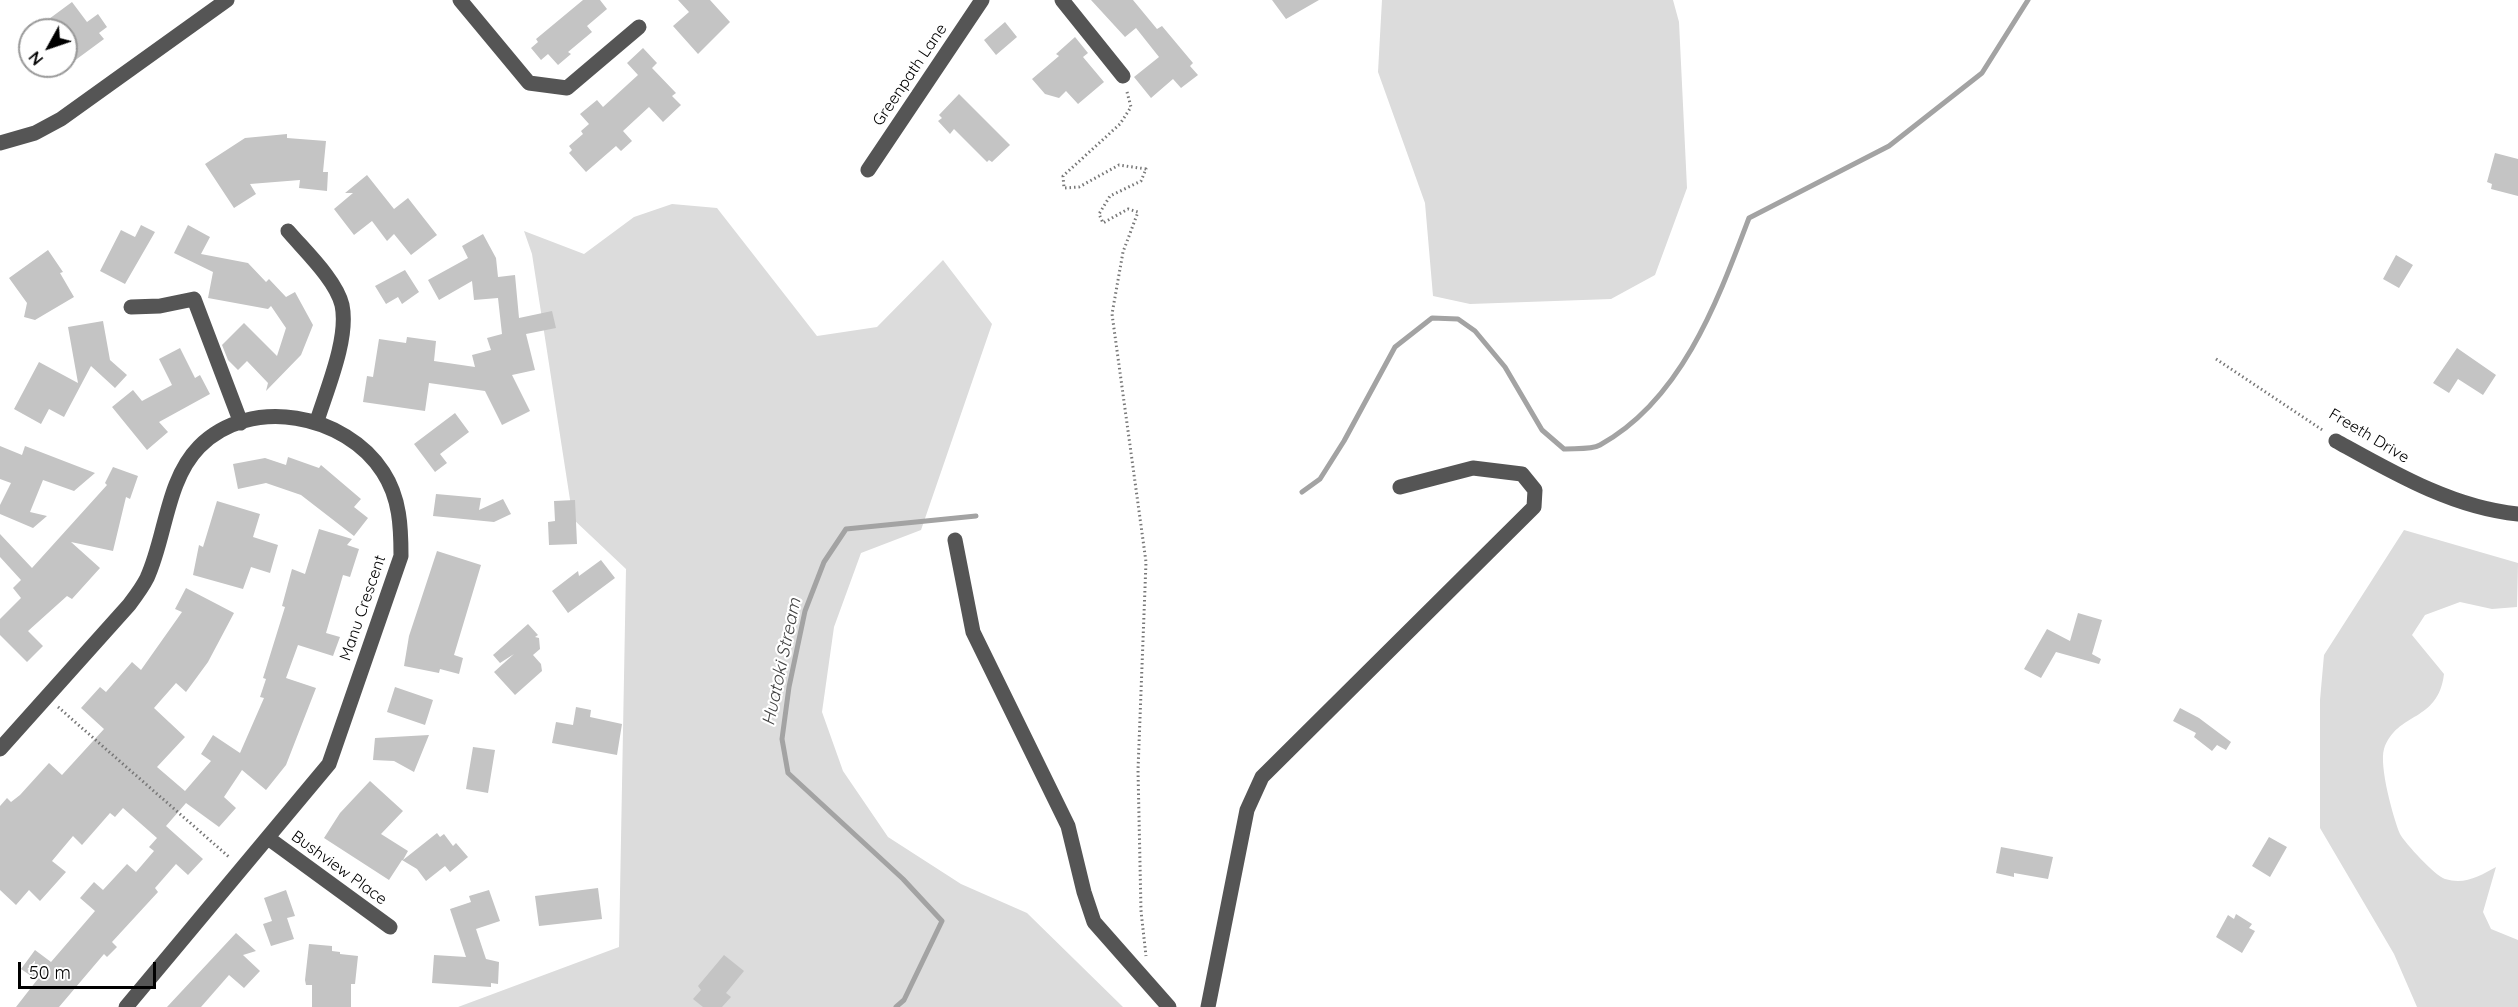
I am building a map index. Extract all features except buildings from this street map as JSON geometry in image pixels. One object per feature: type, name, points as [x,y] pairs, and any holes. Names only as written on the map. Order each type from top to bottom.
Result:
[{"type":"street","points":[[0,144],[35,133],[62,119],[227,0]]},
{"type":"street","points":[[460,0],[528,82],[567,88],[639,27]]},
{"type":"street","name":"Greenpath Lane","points":[[868,170],[982,0]]},
{"type":"street","points":[[1062,0],[1123,76]]},
{"type":"street","points":[[288,231],[324,272],[341,304],[344,328],[317,421]]},
{"type":"street","points":[[131,307],[160,306],[194,299],[241,423]]},
{"type":"street","name":"Manu Crescent","points":[[0,749],[129,605],[146,579],[176,489],[198,448],[214,435],[241,423],[276,417],[317,421],[354,441],[383,471],[395,497],[401,525],[401,556],[329,764],[126,1007]]},
{"type":"street","name":"Freeth Drive","points":[[2336,441],[2395,474],[2440,494],[2518,514]]},
{"type":"street","points":[[1208,1007],[1247,810],[1262,777],[1534,507],[1535,490],[1522,474],[1473,468],[1400,487]]},
{"type":"street","points":[[955,540],[973,632],[1068,826],[1083,892],[1094,922],[1169,1007]]},
{"type":"street","name":"Bushview Place","points":[[268,838],[390,927]]},
{"type":"path","points":[[1123,76],[1131,107],[1120,124],[1063,176],[1064,188],[1079,187],[1119,165],[1146,169],[1142,181],[1110,196],[1099,214],[1103,223],[1128,209],[1138,212],[1123,252],[1112,314],[1146,562],[1138,770],[1141,911],[1150,986]]},
{"type":"path","name":"Freeth Drive","points":[[2216,359],[2336,441]]},
{"type":"path","points":[[47,697],[242,868]]},
{"type":"shaded area","points":[[1382,0],[1673,0],[1679,22],[1687,188],[1655,275],[1611,299],[1470,304],[1433,296],[1425,203],[1378,72]]},
{"type":"shaded area","points":[[672,204],[717,208],[817,336],[877,327],[943,260],[992,324],[921,530],[861,553],[834,627],[822,712],[843,771],[888,837],[961,884],[1027,913],[1123,1007],[458,1007],[619,947],[626,569],[573,519],[532,254],[524,231],[584,254],[634,217]]},
{"type":"shaded area","points":[[2404,530],[2518,563],[2517,607],[2492,609],[2460,602],[2425,615],[2412,635],[2444,674],[2440,690],[2426,709],[2398,728],[2390,737],[2384,749],[2383,767],[2400,834],[2440,877],[2452,881],[2466,880],[2496,867],[2483,912],[2491,929],[2518,940],[2518,1007],[2417,1007],[2394,954],[2320,828],[2320,700],[2324,655]]},
{"type":"waterway","points":[[1302,492],[1320,479],[1344,441],[1395,347],[1432,318],[1458,319],[1475,331],[1505,367],[1542,430],[1564,449],[1596,447],[1629,426],[1654,402],[1694,345],[1724,282],[1749,218],[1889,146],[1982,73],[2028,0]]},
{"type":"waterway","name":"Huatoki Stream","points":[[896,1007],[904,1000],[942,921],[903,879],[788,773],[782,739],[789,687],[805,611],[824,562],[846,529],[976,516]]}]
